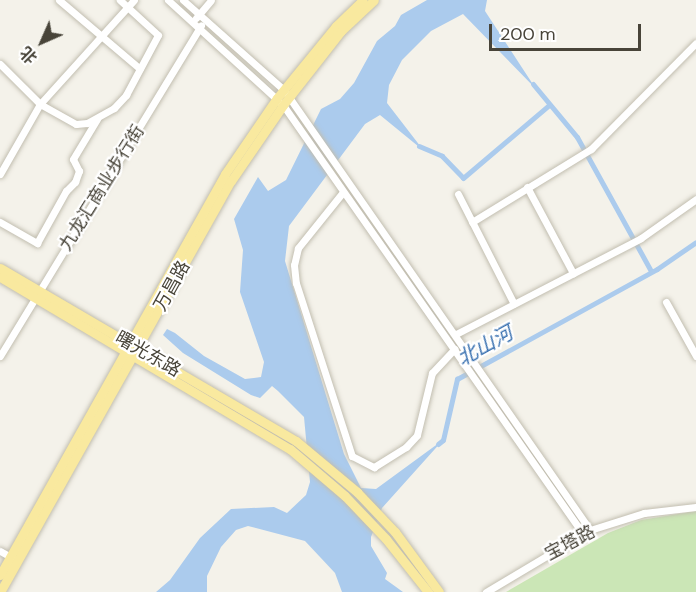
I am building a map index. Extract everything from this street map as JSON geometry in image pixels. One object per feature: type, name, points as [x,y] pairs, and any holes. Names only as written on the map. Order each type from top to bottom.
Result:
[{"type":"main road","name":"万昌路","points":[[287,94],[336,26],[363,0]]},
{"type":"main road","name":"万昌路","points":[[0,575],[126,346],[225,174],[280,102],[341,31],[374,0]]},
{"type":"main road","name":"万昌路","points":[[0,592],[231,181],[280,102]]},
{"type":"main road","name":"曙光东路","points":[[0,268],[35,293],[293,445]]},
{"type":"main road","name":"曙光东路","points":[[0,277],[35,293]]},
{"type":"main road","points":[[293,445],[357,492],[395,532],[439,592]]},
{"type":"main road","points":[[293,445],[386,539],[428,592]]},
{"type":"street","points":[[59,0],[140,69]]},
{"type":"street","points":[[0,222],[37,243],[66,191],[75,182],[79,171],[73,159],[99,117],[126,95],[158,35],[120,0]]},
{"type":"street","points":[[0,174],[39,104],[134,0]]},
{"type":"street","points":[[168,0],[280,102],[583,534]]},
{"type":"street","points":[[183,0],[287,94],[456,334],[590,530]]},
{"type":"street","points":[[192,22],[211,0]]},
{"type":"street","name":"九龙汇商业步行街","points":[[0,356],[35,293],[205,20]]},
{"type":"street","points":[[472,222],[591,149],[696,43]]},
{"type":"street","points":[[0,64],[39,104],[75,124],[99,117]]},
{"type":"street","points":[[527,187],[573,273]]},
{"type":"street","points":[[343,192],[298,248],[294,265],[296,283],[352,456],[374,467],[411,441],[417,435],[432,373],[456,353]]},
{"type":"street","points":[[458,194],[514,303]]},
{"type":"street","points":[[456,334],[641,238],[696,199]]},
{"type":"street","points":[[666,302],[693,345],[696,356]]},
{"type":"street","name":"宝塔路","points":[[486,592],[590,530],[644,513],[696,507]]},
{"type":"street","points":[[0,551],[11,557]]},
{"type":"green space","points":[[696,511],[696,592],[506,592],[608,533],[641,520]]},
{"type":"water","points":[[427,0],[487,0],[485,11],[536,89],[463,14],[431,31],[402,60],[389,85],[387,103],[424,151],[380,115],[365,124],[289,226],[285,261],[344,454],[361,488],[376,489],[443,440],[382,508],[371,537],[371,546],[387,573],[385,579],[403,592],[342,592],[335,573],[305,541],[248,526],[236,530],[221,547],[207,576],[207,592],[156,592],[170,580],[200,538],[231,509],[274,507],[287,513],[306,495],[310,482],[304,417],[278,391],[272,386],[260,398],[251,395],[183,353],[163,335],[167,329],[175,333],[204,356],[245,379],[261,377],[264,362],[240,292],[243,250],[234,219],[258,177],[268,191],[286,180],[321,109],[340,99],[354,83],[377,41],[395,26],[401,15]]},
{"type":"waterway","points":[[533,84],[577,137],[651,271]]},
{"type":"waterway","points":[[419,146],[442,156],[463,178],[549,105]]},
{"type":"waterway","name":"北山河","points":[[438,444],[443,440],[457,379],[657,269],[696,242]]}]
